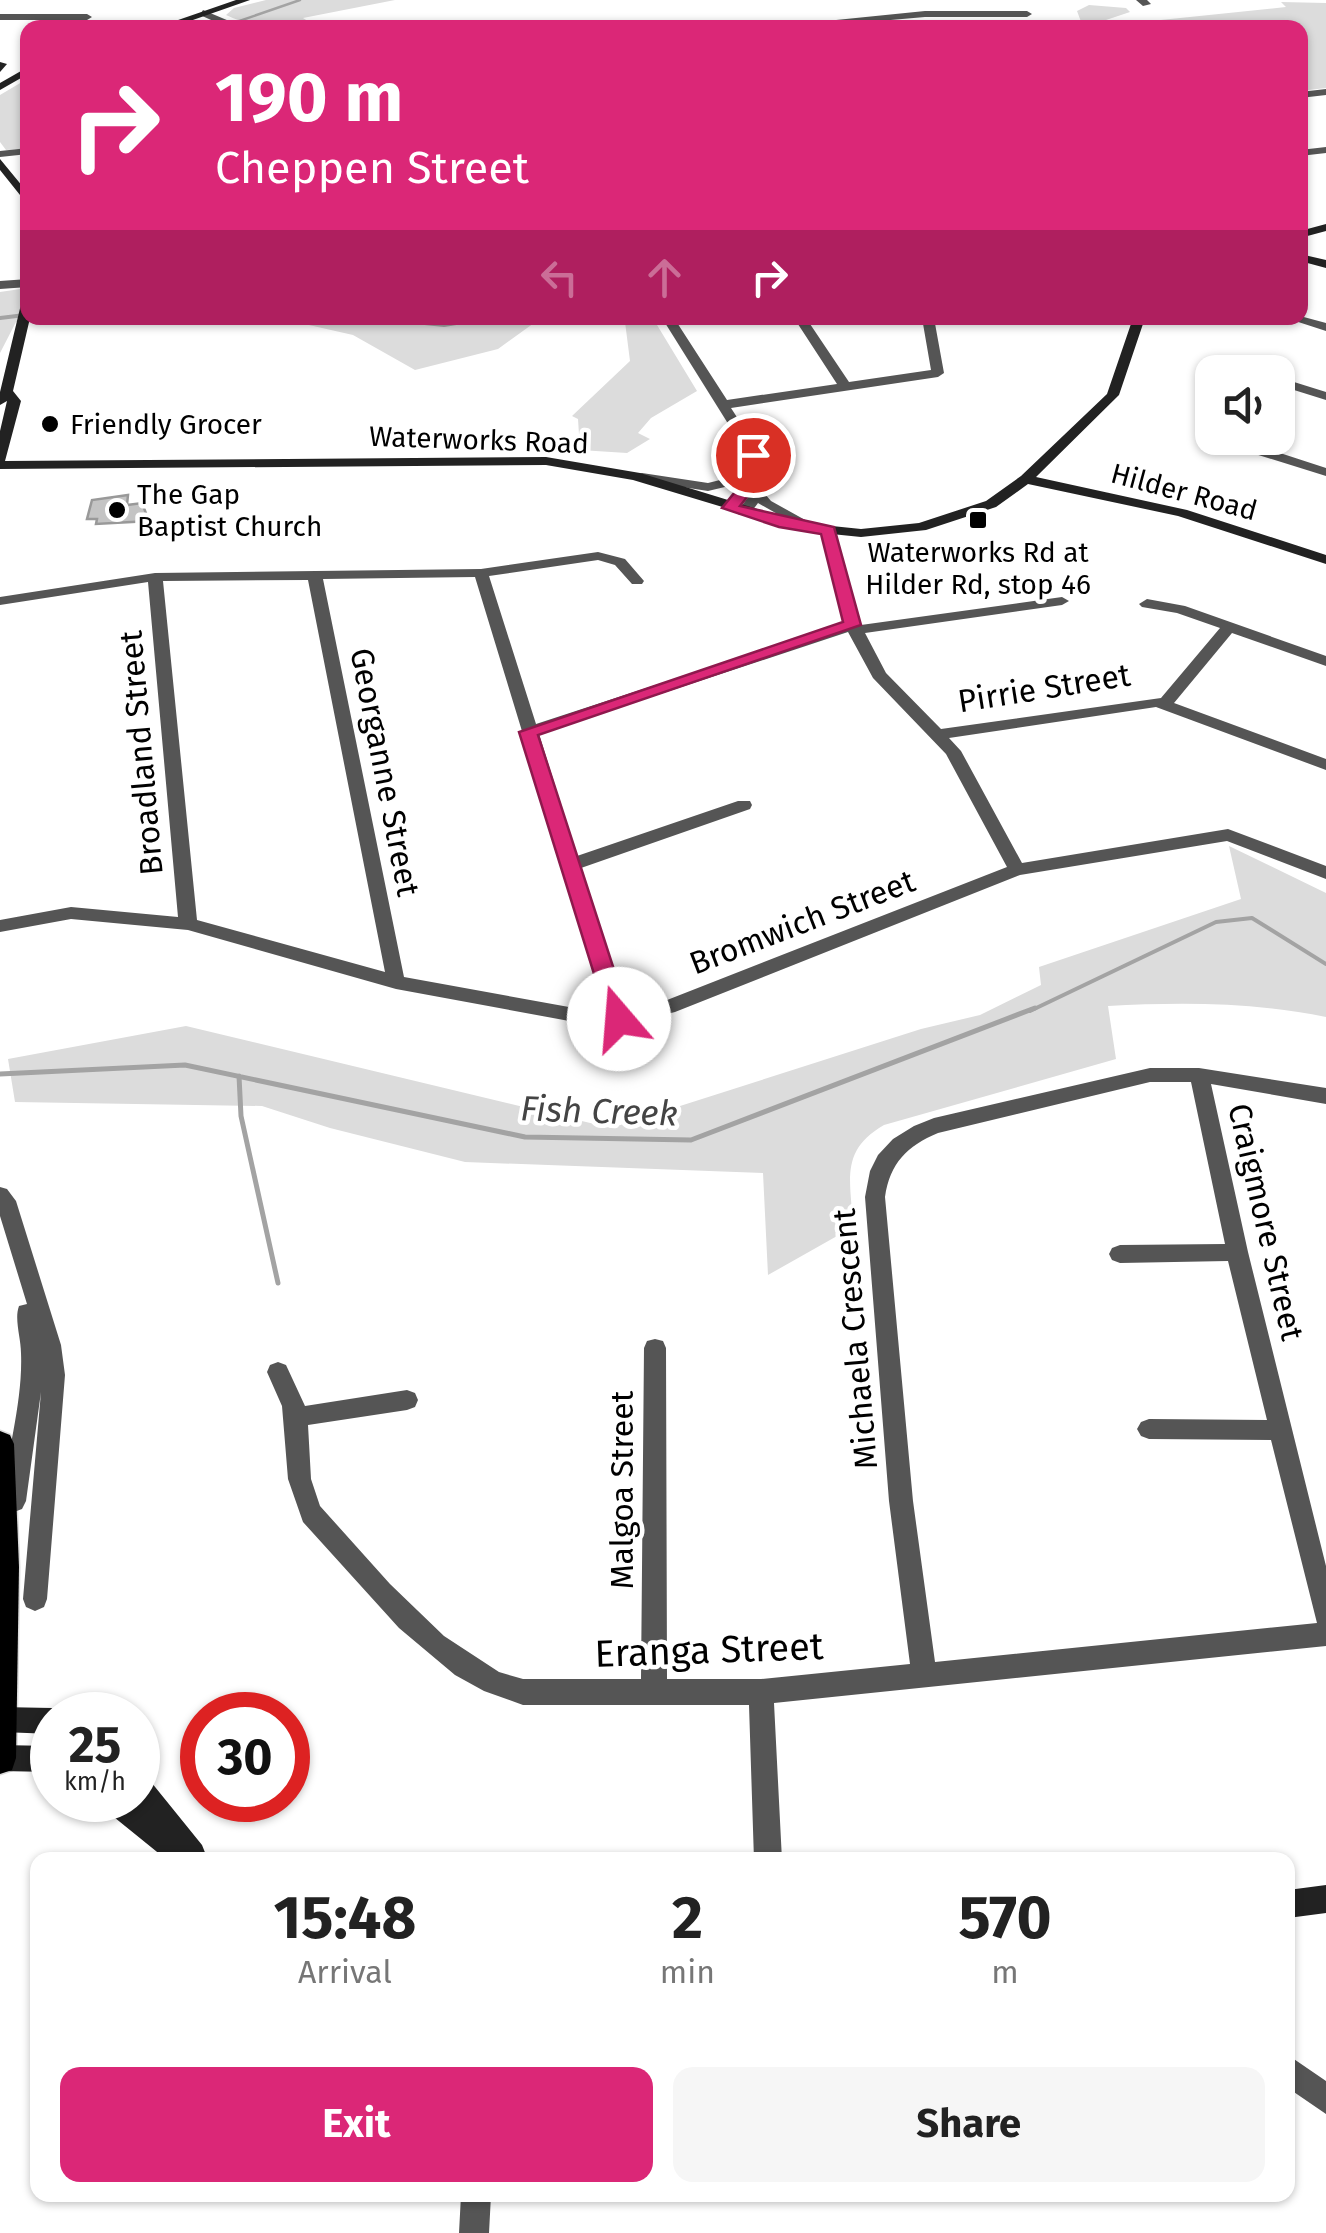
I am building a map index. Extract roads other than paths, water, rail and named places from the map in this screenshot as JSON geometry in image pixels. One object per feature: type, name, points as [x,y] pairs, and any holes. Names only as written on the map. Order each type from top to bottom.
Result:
[{"type":"main road","points":[[182,20],[245,0]]},
{"type":"main road","points":[[0,162],[20,191]]},
{"type":"main road","points":[[0,462],[14,401],[4,396],[21,325]]},
{"type":"main road","name":"Waterworks Road","points":[[0,462],[65,468],[220,461],[546,461],[636,476],[737,510],[820,530],[892,531],[945,521],[1002,498],[1026,479],[1112,395],[1137,325]]},
{"type":"main road","name":"Waterworks Road","points":[[0,476],[42,474],[65,468]]},
{"type":"main road","name":"Hilder Road","points":[[1026,479],[1182,512],[1326,560]]},
{"type":"main road","points":[[0,1444],[4,1567],[0,1758],[30,1759]]},
{"type":"main road","points":[[1,1719],[30,1720]]},
{"type":"main road","points":[[160,1816],[187,1852]]},
{"type":"main road","points":[[142,1822],[182,1852]]},
{"type":"main road","points":[[1295,1903],[1326,1899]]},
{"type":"street","points":[[1021,0],[1030,20]]},
{"type":"street","points":[[0,17],[90,13],[85,20]]},
{"type":"street","points":[[203,13],[219,20]]},
{"type":"street","points":[[845,20],[908,14],[1027,14]]},
{"type":"street","points":[[908,14],[910,20]]},
{"type":"street","points":[[672,325],[753,460],[766,473],[759,494],[737,510]]},
{"type":"street","points":[[805,325],[846,388]]},
{"type":"street","points":[[722,406],[938,373],[929,325]]},
{"type":"street","points":[[1295,386],[1326,396]]},
{"type":"street","points":[[1272,455],[1326,472]]},
{"type":"street","points":[[636,476],[718,487],[743,480],[753,460]]},
{"type":"street","points":[[737,510],[750,485],[753,460]]},
{"type":"street","points":[[759,494],[768,505],[820,530],[854,627],[879,676],[953,751],[1018,870]]},
{"type":"street","points":[[0,601],[155,577],[481,574],[598,556],[616,559],[638,581]]},
{"type":"street","name":"Georganne Street","points":[[314,573],[396,982]]},
{"type":"street","points":[[481,574],[619,1019]]},
{"type":"street","name":"Broadland Street","points":[[155,577],[188,924]]},
{"type":"street","points":[[528,732],[854,627],[1062,601]]},
{"type":"street","points":[[1147,604],[1229,626],[1326,661]]},
{"type":"street","points":[[1165,704],[1229,626]]},
{"type":"street","name":"Pirrie Street","points":[[939,734],[1149,701],[1326,765]]},
{"type":"street","points":[[570,865],[744,805]]},
{"type":"street","name":"Bromwich Street","points":[[0,926],[72,914],[188,924],[396,982],[580,1016],[619,1019],[668,1007],[1018,870],[1228,835],[1326,873]]},
{"type":"street","name":"Michaela Crescent","points":[[924,1675],[901,1502],[875,1197],[880,1167],[896,1144],[934,1126],[1134,1078],[1199,1075],[1326,1096]]},
{"type":"street","name":"Craigmore Street","points":[[1199,1075],[1236,1252],[1326,1616]]},
{"type":"street","points":[[0,1195],[6,1201],[50,1344],[54,1374],[35,1599]]},
{"type":"street","points":[[1120,1254],[1236,1252]]},
{"type":"street","points":[[4,1567],[34,1355],[25,1304],[28,1277]]},
{"type":"street","name":"Malgoa Street","points":[[654,1693],[655,1348]]},
{"type":"street","name":"Eranga Street","points":[[278,1372],[289,1387],[296,1418],[302,1500],[311,1514],[448,1656],[496,1687],[524,1692],[761,1692],[1326,1634]]},
{"type":"street","points":[[296,1418],[407,1400]]},
{"type":"street","points":[[1149,1429],[1281,1430]]},
{"type":"street","points":[[761,1692],[768,1852]]},
{"type":"street","points":[[1295,2075],[1326,2099]]},
{"type":"street","points":[[474,2233],[476,2202]]},
{"type":"waterway","points":[[242,20],[300,0]]},
{"type":"waterway","points":[[0,318],[20,316]]},
{"type":"waterway","name":"Fish Creek","points":[[1030,1011],[1216,922],[1252,918],[1326,964]]},
{"type":"waterway","name":"Fish Creek","points":[[239,1076],[525,1137],[691,1140],[1035,1008]]},
{"type":"waterway","name":"Fish Creek","points":[[0,1074],[185,1065],[239,1076]]},
{"type":"waterway","points":[[239,1076],[241,1116],[278,1283]]},
{"type":"place","name":"Friendly Grocer","points":[[50,424]]},
{"type":"place","name":"The Gap Baptist Church","points":[[117,510]]},
{"type":"place","name":"Waterworks Rd at Hilder Rd, stop 46","points":[[978,520]]}]
